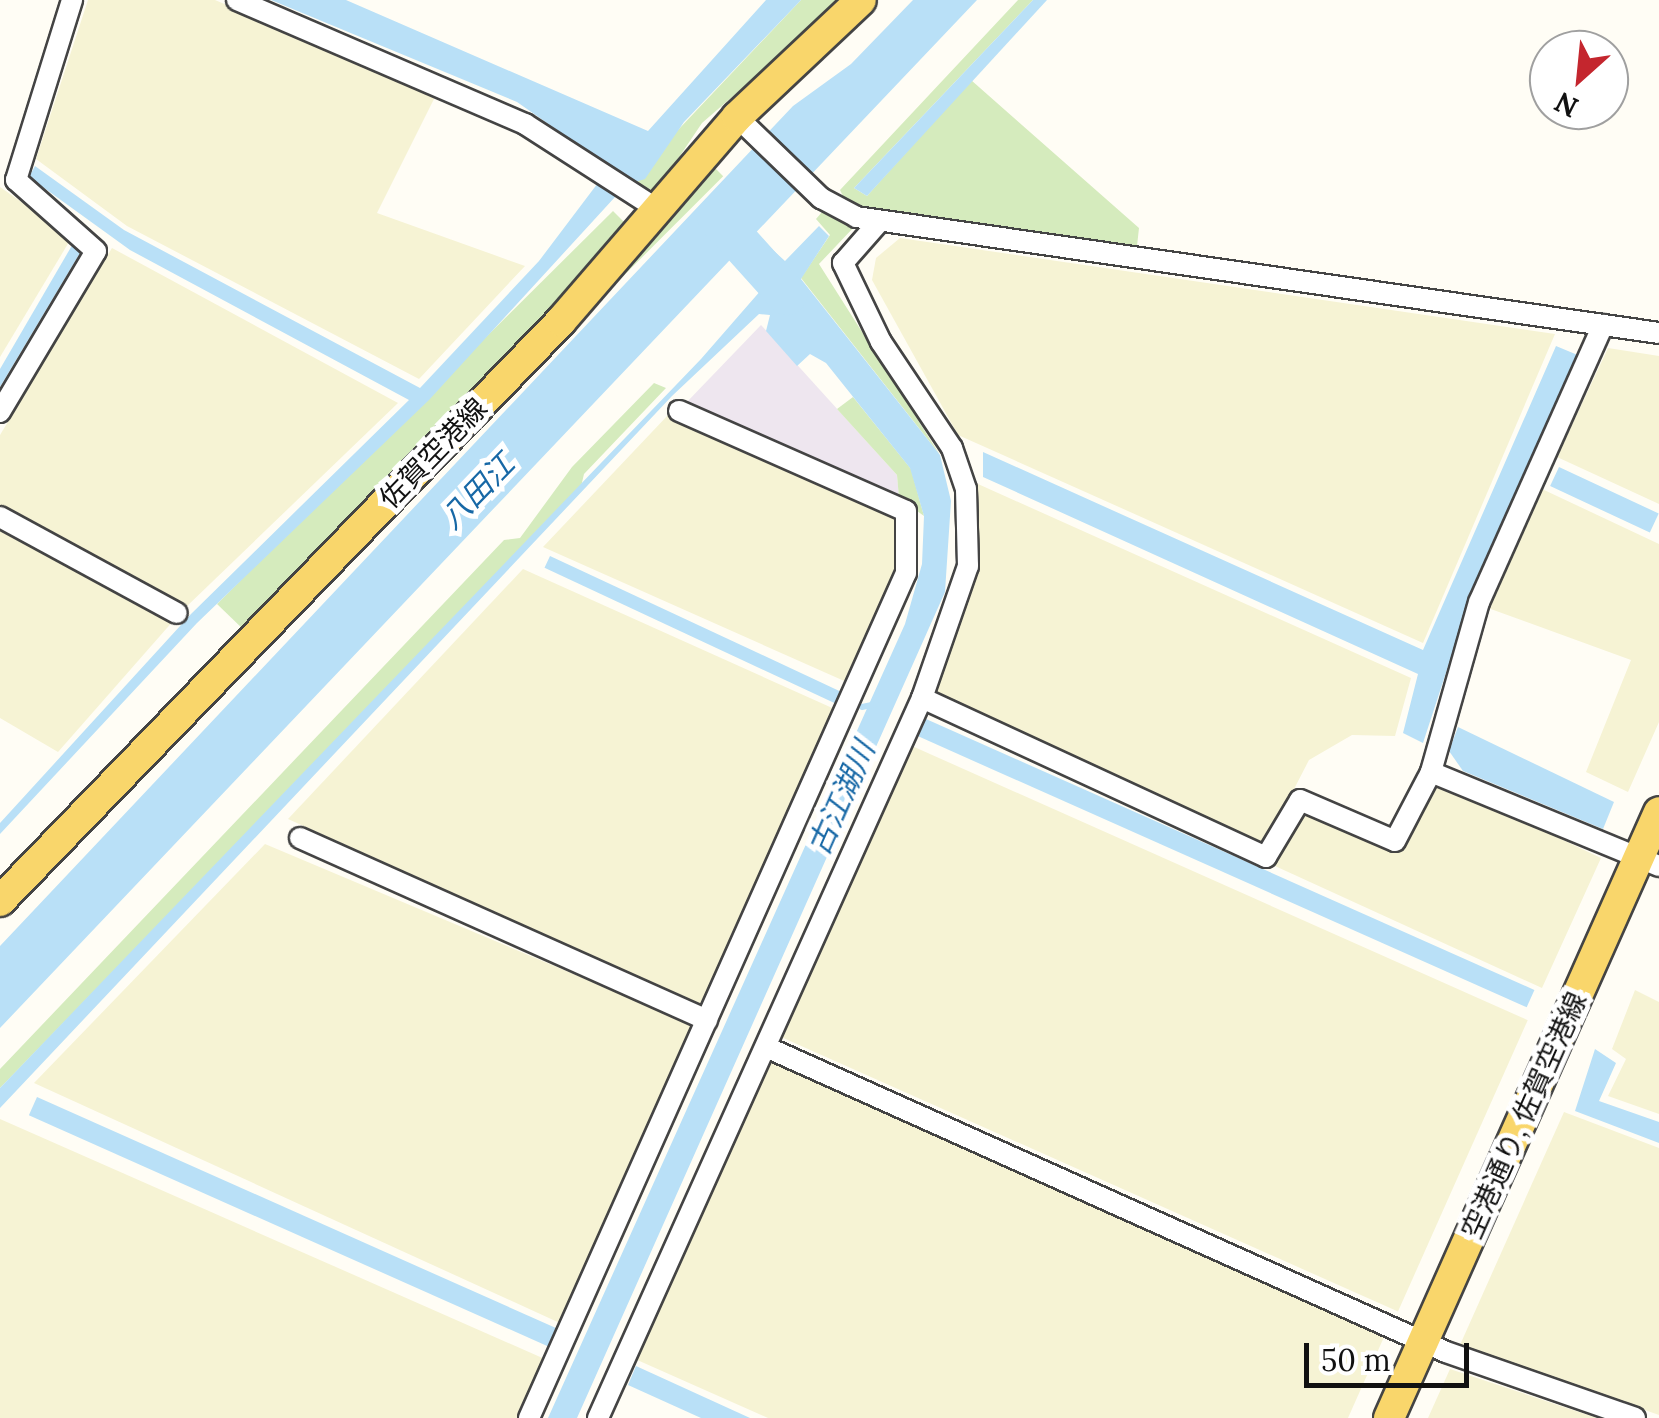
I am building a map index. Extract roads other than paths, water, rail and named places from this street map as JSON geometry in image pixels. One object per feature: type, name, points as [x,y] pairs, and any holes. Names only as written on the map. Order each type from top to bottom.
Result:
[{"type":"main road","name":"佐賀空港線","points":[[0,901],[861,0]]},
{"type":"main road","name":"空港通り, 佐賀空港線","points":[[1389,1418],[1648,863],[1659,812]]},
{"type":"street","points":[[0,412],[96,250],[8,175],[72,0]]},
{"type":"street","points":[[237,0],[445,85],[660,211]]},
{"type":"street","points":[[744,125],[813,190],[879,222],[1659,333]]},
{"type":"street","points":[[598,1418],[922,698],[968,566],[966,489],[952,448],[881,342],[844,263],[879,222]]},
{"type":"street","points":[[922,698],[1266,858],[1300,800],[1396,841],[1432,772],[1478,602],[1603,325]]},
{"type":"street","points":[[529,1418],[866,674],[906,573],[906,511],[679,411]]},
{"type":"street","points":[[0,518],[177,613]]},
{"type":"street","points":[[1432,772],[1648,863]]},
{"type":"street","points":[[300,838],[708,1020]]},
{"type":"street","points":[[766,1047],[1423,1342],[1635,1418]]},
{"type":"water","points":[[271,0],[346,0],[648,131],[766,0],[801,0],[684,122],[645,179],[626,185],[429,400],[197,623],[0,834],[0,823],[191,614],[409,400],[130,250],[29,177],[35,166],[124,230],[420,388],[539,261],[610,167],[517,102]]},
{"type":"water","name":"八田江","points":[[913,0],[977,0],[0,1028],[0,946],[793,106],[851,64]]},
{"type":"water","points":[[1033,0],[1047,0],[867,196],[854,188]]},
{"type":"water","points":[[819,226],[829,236],[801,279],[940,455],[951,501],[945,592],[577,1418],[548,1418],[905,624],[922,564],[924,516],[910,468],[826,363],[810,354],[797,366],[766,331],[770,315],[759,314],[672,396],[0,1108],[0,1088],[701,359],[762,289],[739,266],[763,241],[785,261]]},
{"type":"water","points":[[74,242],[83,248],[0,387],[0,369]]},
{"type":"water","points":[[1556,346],[1580,356],[1471,596],[1423,743],[1403,733],[1418,674],[983,477],[983,452],[1423,650]]},
{"type":"water","points":[[1559,467],[1659,513],[1650,533],[1550,486]]},
{"type":"water","points":[[550,556],[844,693],[838,705],[545,568]]},
{"type":"water","points":[[926,719],[1534,990],[1527,1007],[918,736]]},
{"type":"water","points":[[1458,727],[1614,802],[1603,829],[1463,771],[1449,751]]},
{"type":"water","points":[[1595,1049],[1616,1063],[1599,1101],[1659,1122],[1659,1143],[1575,1111]]},
{"type":"water","points":[[37,1097],[556,1328],[548,1346],[29,1115]]},
{"type":"water","points":[[636,1366],[750,1418],[701,1418],[628,1385]]},
{"type":"waterway","name":"古江湖川","points":[[717,217],[787,295]]},
{"type":"waterway","points":[[862,707],[876,704]]}]
